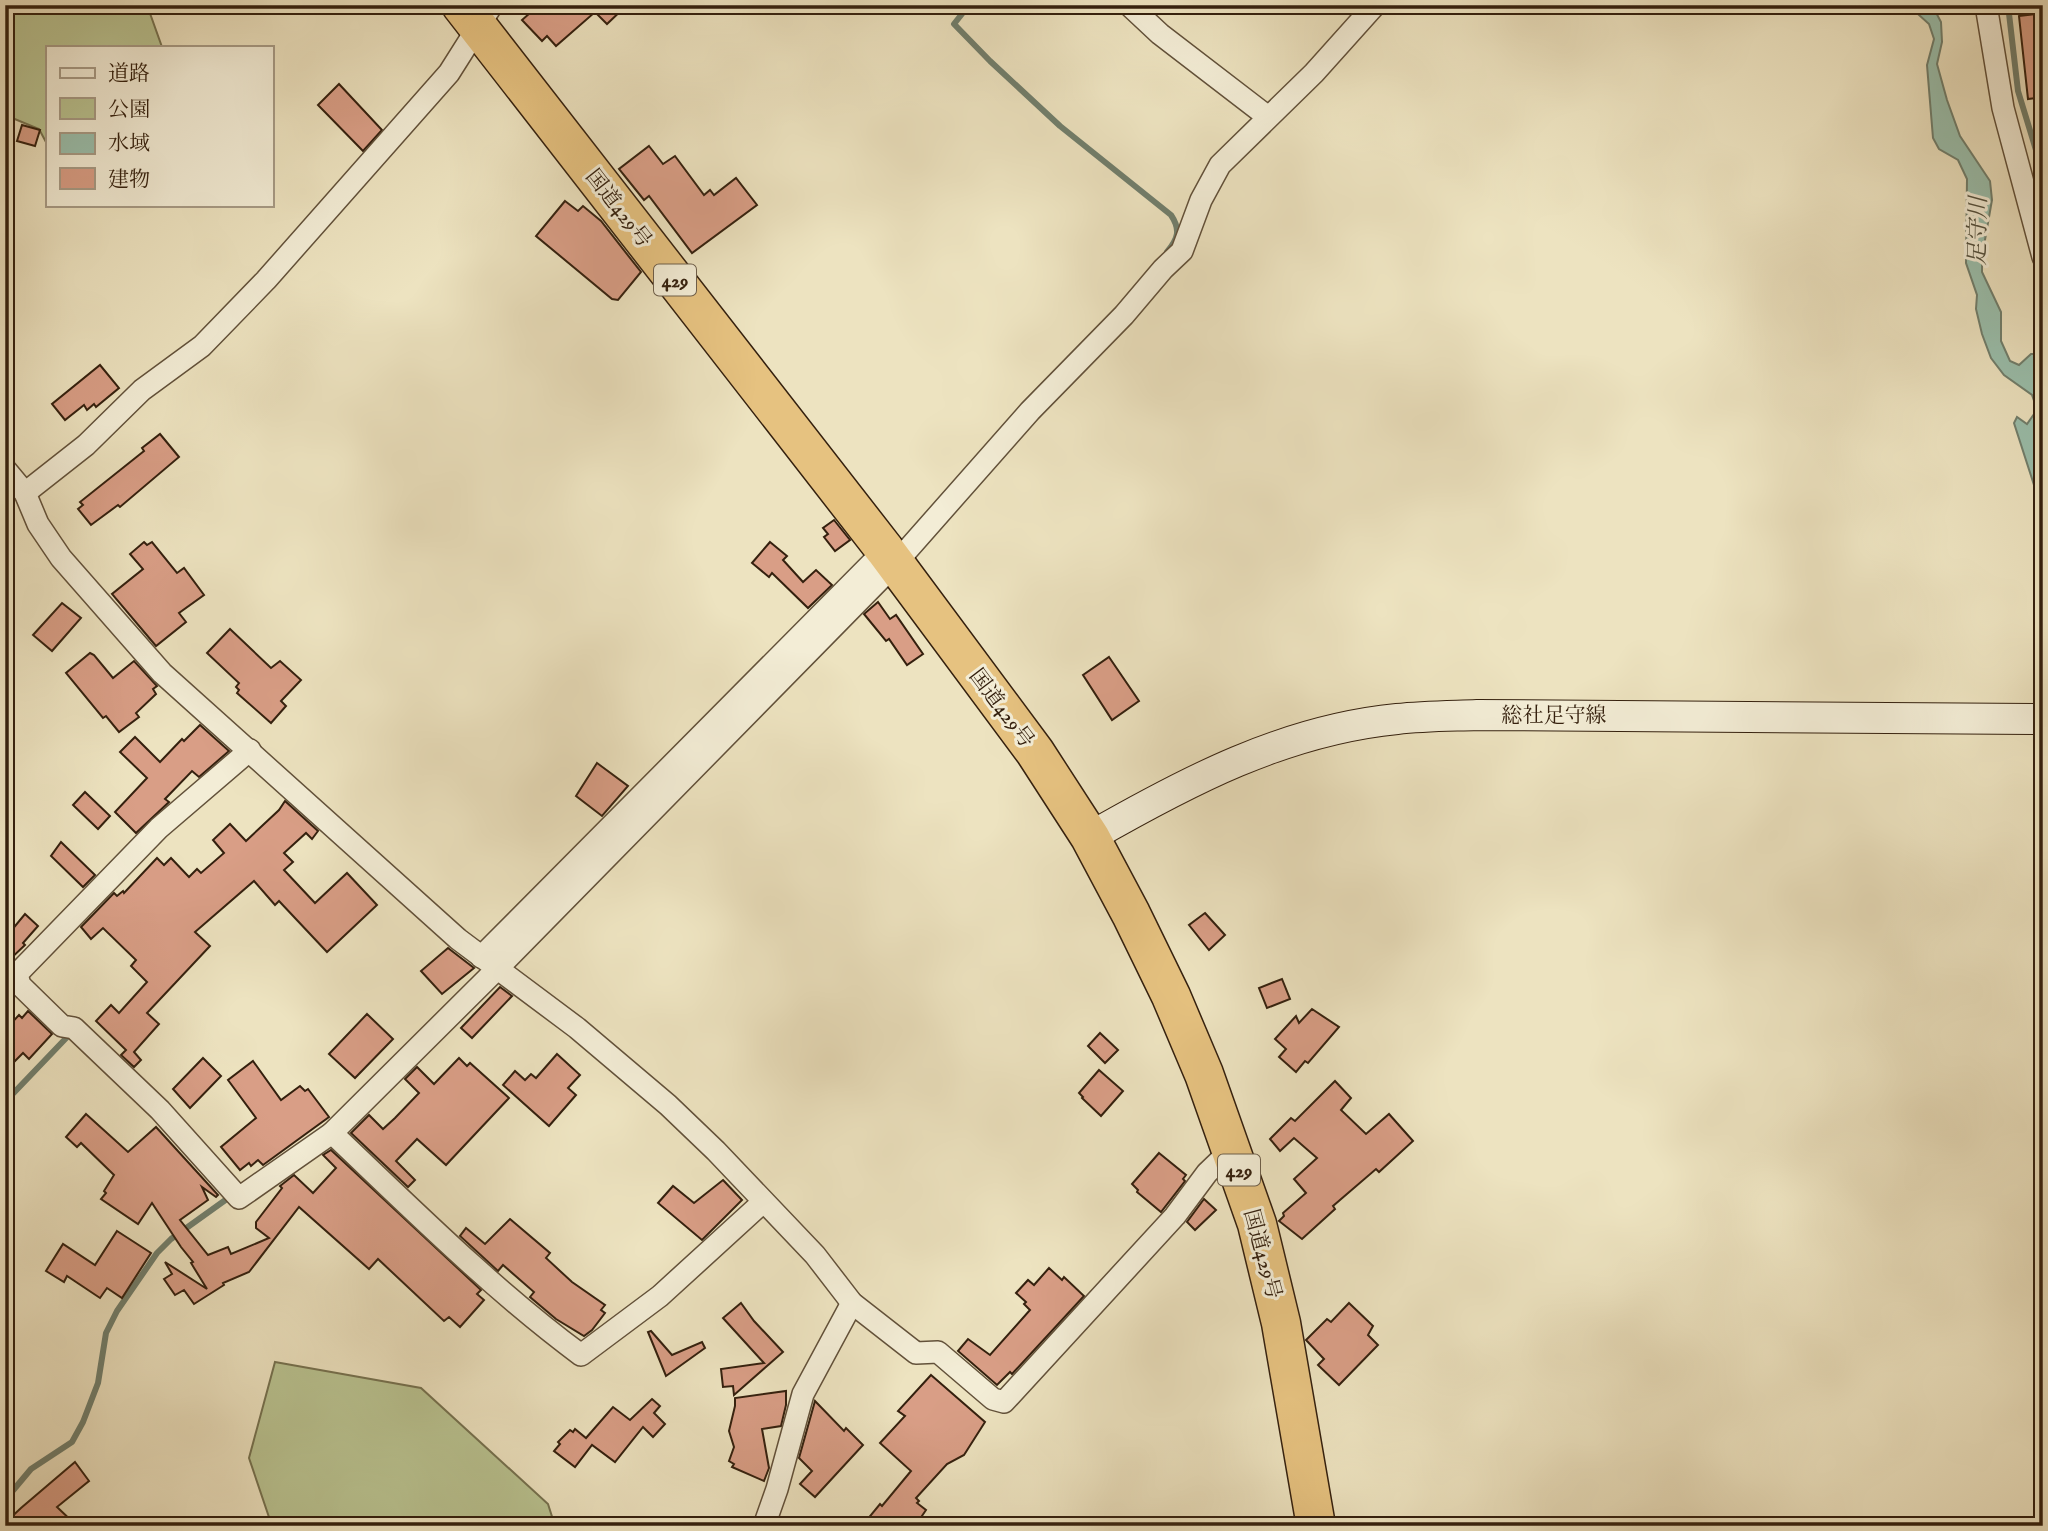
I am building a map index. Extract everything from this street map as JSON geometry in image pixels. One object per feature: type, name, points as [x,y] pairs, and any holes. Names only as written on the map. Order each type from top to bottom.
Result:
[{"type":"highway","name":"国道429号","points":[[478,13],[1035,752],[1090,837],[1171,996],[1232,1149],[1257,1224],[1281,1323],[1316,1526]]},
{"type":"main road","name":"総社足守線","points":[[1090,837],[1159,797],[1237,760],[1320,733],[1395,719],[1477,715],[2043,719]]},
{"type":"street","points":[[1129,5],[1160,34],[1268,117]]},
{"type":"street","points":[[250,750],[159,828],[17,974],[20,985],[62,1026],[74,1028],[160,1110],[239,1198],[332,1133],[600,839],[890,558],[1124,315],[1182,251],[1210,180],[1220,164],[1314,73],[1375,5]]},
{"type":"street","points":[[1986,5],[2003,108],[2043,257]]},
{"type":"street","points":[[25,494],[86,445],[142,390],[202,346],[284,260],[449,73],[478,13]]},
{"type":"street","points":[[5,469],[25,494],[38,524],[61,558],[162,673],[353,846],[489,963],[577,1028],[668,1105],[815,1255],[852,1303],[916,1353],[938,1352],[993,1399],[1004,1402],[1166,1226],[1207,1172],[1232,1149]]},
{"type":"street","points":[[332,1133],[442,1238],[550,1332],[581,1355],[660,1296],[763,1202]]},
{"type":"street","points":[[764,1526],[803,1394],[852,1303]]},
{"type":"green space","points":[[5,5],[147,5],[162,46],[46,46],[46,142],[39,129],[5,115]]},
{"type":"green space","points":[[275,1362],[421,1388],[548,1504],[555,1526],[272,1526],[249,1458]]},
{"type":"water","name":"足守川","points":[[1908,5],[1932,5],[1941,22],[1942,42],[1937,64],[1947,100],[1960,136],[1990,181],[1992,200],[1982,272],[2001,312],[2001,341],[2010,361],[2019,365],[2031,354],[2035,354],[2043,374],[2043,513],[2014,423],[2017,417],[2027,424],[2034,414],[2040,418],[2032,395],[2004,375],[1991,358],[1982,334],[1976,309],[1977,295],[1966,263],[1967,179],[1958,160],[1939,149],[1933,138],[1927,65],[1934,39],[1929,24]]},
{"type":"building","points":[[539,5],[627,5],[607,24],[595,12],[556,46],[547,36],[542,41],[522,20]]},
{"type":"building","points":[[2043,13],[2043,97],[2028,99],[2019,16]]},
{"type":"building","points":[[339,84],[382,130],[363,151],[318,105]]},
{"type":"building","points":[[22,125],[40,130],[35,146],[17,141]]},
{"type":"building","points":[[649,146],[663,164],[675,156],[704,195],[710,190],[714,195],[736,178],[757,205],[692,253],[649,196],[644,200],[619,169]]},
{"type":"building","points":[[565,201],[578,211],[583,206],[601,221],[641,272],[618,300],[612,299],[536,236]]},
{"type":"building","points":[[100,365],[119,388],[96,407],[94,404],[87,410],[84,405],[65,420],[52,404]]},
{"type":"building","points":[[160,434],[179,457],[120,507],[118,505],[91,525],[78,509],[83,505],[80,502],[144,451],[142,448]]},
{"type":"building","points":[[834,520],[850,540],[835,551],[824,537],[828,534],[823,528]]},
{"type":"building","points":[[144,542],[147,545],[152,542],[177,573],[184,568],[204,595],[179,613],[186,622],[156,646],[112,594],[143,569],[130,554]]},
{"type":"building","points":[[770,542],[787,556],[783,560],[803,582],[816,570],[832,585],[808,608],[772,573],[769,577],[752,563]]},
{"type":"building","points":[[878,602],[890,619],[896,615],[923,654],[907,665],[889,639],[886,641],[864,614]]},
{"type":"building","points":[[62,603],[81,618],[52,651],[33,635]]},
{"type":"building","points":[[230,629],[271,668],[280,661],[301,680],[281,701],[286,706],[271,723],[237,693],[239,690],[236,687],[239,683],[207,653]]},
{"type":"building","points":[[90,653],[113,678],[134,661],[157,686],[153,689],[156,694],[136,713],[139,717],[119,732],[106,716],[103,718],[66,673]]},
{"type":"building","points":[[1109,657],[1139,701],[1112,720],[1083,675]]},
{"type":"building","points":[[200,725],[229,751],[199,777],[192,771],[165,799],[169,802],[136,833],[115,812],[147,778],[120,752],[135,737],[160,762]]},
{"type":"building","points":[[597,763],[628,786],[602,816],[576,796]]},
{"type":"building","points":[[85,792],[110,816],[98,829],[73,805]]},
{"type":"building","points":[[285,801],[318,831],[312,839],[306,833],[284,853],[293,862],[284,870],[315,903],[347,873],[377,905],[327,952],[279,901],[275,905],[254,881],[195,932],[210,946],[147,1013],[159,1024],[134,1052],[141,1060],[134,1067],[121,1055],[126,1050],[96,1021],[111,1005],[119,1013],[147,982],[131,966],[136,960],[103,928],[91,939],[81,927],[114,893],[117,896],[123,891],[124,893],[157,858],[164,865],[171,858],[189,877],[197,869],[201,873],[224,853],[213,840],[230,824],[246,841]]},
{"type":"building","points":[[61,842],[95,875],[83,887],[51,856]]},
{"type":"building","points":[[1205,913],[1225,935],[1209,950],[1189,925]]},
{"type":"building","points":[[25,914],[38,926],[23,943],[25,945],[5,964],[5,925],[11,931]]},
{"type":"building","points":[[448,948],[474,968],[442,994],[421,971]]},
{"type":"building","points":[[1282,979],[1290,999],[1267,1008],[1259,988]]},
{"type":"building","points":[[500,987],[512,996],[472,1038],[461,1028]]},
{"type":"building","points":[[1312,1009],[1339,1027],[1308,1063],[1305,1061],[1296,1072],[1279,1057],[1286,1049],[1275,1039],[1296,1016],[1299,1023]]},
{"type":"building","points":[[28,1011],[52,1034],[29,1059],[23,1053],[5,1071],[5,1030],[19,1015],[22,1018]]},
{"type":"building","points":[[367,1014],[393,1039],[355,1078],[329,1054]]},
{"type":"building","points":[[1100,1033],[1118,1050],[1105,1063],[1088,1046]]},
{"type":"building","points":[[557,1054],[580,1075],[568,1088],[576,1095],[549,1126],[503,1085],[515,1071],[525,1080],[531,1074],[536,1078]]},
{"type":"building","points":[[203,1058],[221,1076],[190,1108],[173,1089]]},
{"type":"building","points":[[459,1058],[467,1066],[470,1063],[509,1098],[446,1165],[417,1139],[396,1161],[415,1180],[408,1187],[351,1133],[369,1115],[383,1129],[395,1118],[419,1093],[405,1079],[417,1067],[434,1084]]},
{"type":"building","points":[[253,1061],[281,1100],[300,1086],[305,1091],[308,1089],[329,1117],[263,1165],[258,1160],[240,1170],[221,1147],[256,1118],[228,1080]]},
{"type":"building","points":[[1099,1070],[1123,1091],[1101,1116],[1079,1093]]},
{"type":"building","points":[[1335,1081],[1351,1098],[1341,1110],[1366,1134],[1389,1114],[1413,1141],[1379,1172],[1376,1169],[1333,1206],[1335,1209],[1302,1239],[1279,1221],[1284,1216],[1283,1213],[1306,1193],[1294,1179],[1317,1158],[1294,1138],[1280,1151],[1270,1139],[1291,1118],[1295,1121]]},
{"type":"building","points":[[86,1114],[128,1152],[156,1127],[218,1195],[216,1197],[202,1187],[208,1200],[180,1220],[208,1255],[228,1247],[231,1254],[269,1238],[256,1228],[256,1222],[282,1188],[280,1186],[294,1175],[313,1193],[336,1168],[323,1155],[331,1150],[481,1290],[477,1294],[484,1300],[460,1327],[449,1317],[444,1321],[378,1259],[369,1269],[299,1207],[249,1272],[223,1283],[224,1285],[194,1304],[184,1290],[175,1295],[164,1279],[172,1274],[165,1262],[207,1289],[191,1263],[193,1262],[152,1203],[138,1224],[101,1199],[114,1175],[81,1143],[77,1147],[66,1137]]},
{"type":"building","points":[[1159,1153],[1186,1175],[1183,1179],[1185,1181],[1161,1212],[1137,1192],[1132,1184]]},
{"type":"building","points":[[723,1180],[742,1200],[702,1240],[658,1203],[673,1186],[694,1203]]},
{"type":"building","points":[[1204,1199],[1216,1210],[1195,1230],[1187,1222]]},
{"type":"building","points":[[510,1219],[550,1253],[546,1258],[572,1282],[605,1305],[601,1310],[605,1313],[584,1336],[556,1319],[530,1297],[534,1292],[503,1265],[498,1271],[460,1236],[466,1228],[485,1244]]},
{"type":"building","points":[[117,1231],[151,1253],[122,1298],[107,1288],[100,1298],[67,1276],[64,1282],[46,1271],[63,1244],[95,1265]]},
{"type":"building","points":[[1049,1268],[1062,1280],[1064,1277],[1084,1296],[1012,1374],[1010,1372],[997,1385],[958,1351],[968,1339],[990,1355],[1030,1310],[1016,1293],[1028,1280],[1034,1285]]},
{"type":"building","points":[[741,1303],[783,1352],[734,1395],[733,1386],[723,1387],[721,1369],[764,1363],[723,1318]]},
{"type":"building","points":[[1349,1303],[1373,1326],[1368,1335],[1378,1345],[1339,1385],[1318,1365],[1324,1359],[1306,1340],[1327,1319],[1331,1322]]},
{"type":"building","points":[[651,1331],[672,1355],[702,1342],[705,1348],[666,1376],[648,1332]]},
{"type":"building","points":[[931,1375],[985,1422],[964,1455],[947,1464],[916,1498],[919,1501],[917,1503],[926,1510],[915,1526],[862,1526],[911,1471],[880,1443],[905,1416],[898,1411]]},
{"type":"building","points":[[786,1391],[781,1426],[762,1429],[769,1468],[764,1481],[732,1467],[734,1464],[729,1461],[734,1447],[729,1431],[735,1398]]},
{"type":"building","points":[[652,1399],[660,1406],[654,1413],[665,1424],[653,1437],[643,1427],[615,1462],[592,1445],[575,1467],[554,1451],[560,1444],[558,1442],[570,1430],[573,1432],[575,1429],[586,1438],[613,1407],[630,1420]]},
{"type":"building","points":[[815,1401],[844,1431],[846,1428],[863,1445],[815,1497],[800,1484],[812,1471],[799,1458]]},
{"type":"building","points":[[75,1462],[89,1481],[57,1507],[77,1526],[5,1526],[21,1508]]},
{"type":"waterway","points":[[969,5],[954,24],[1060,126],[1171,215],[1177,234],[1167,252]]},
{"type":"waterway","points":[[2008,5],[2018,91],[2043,173]]},
{"type":"waterway","points":[[5,1102],[70,1034],[72,1035]]},
{"type":"waterway","points":[[5,1500],[31,1469],[72,1442],[98,1383],[106,1333],[117,1311],[157,1253],[171,1239],[231,1196]]}]
